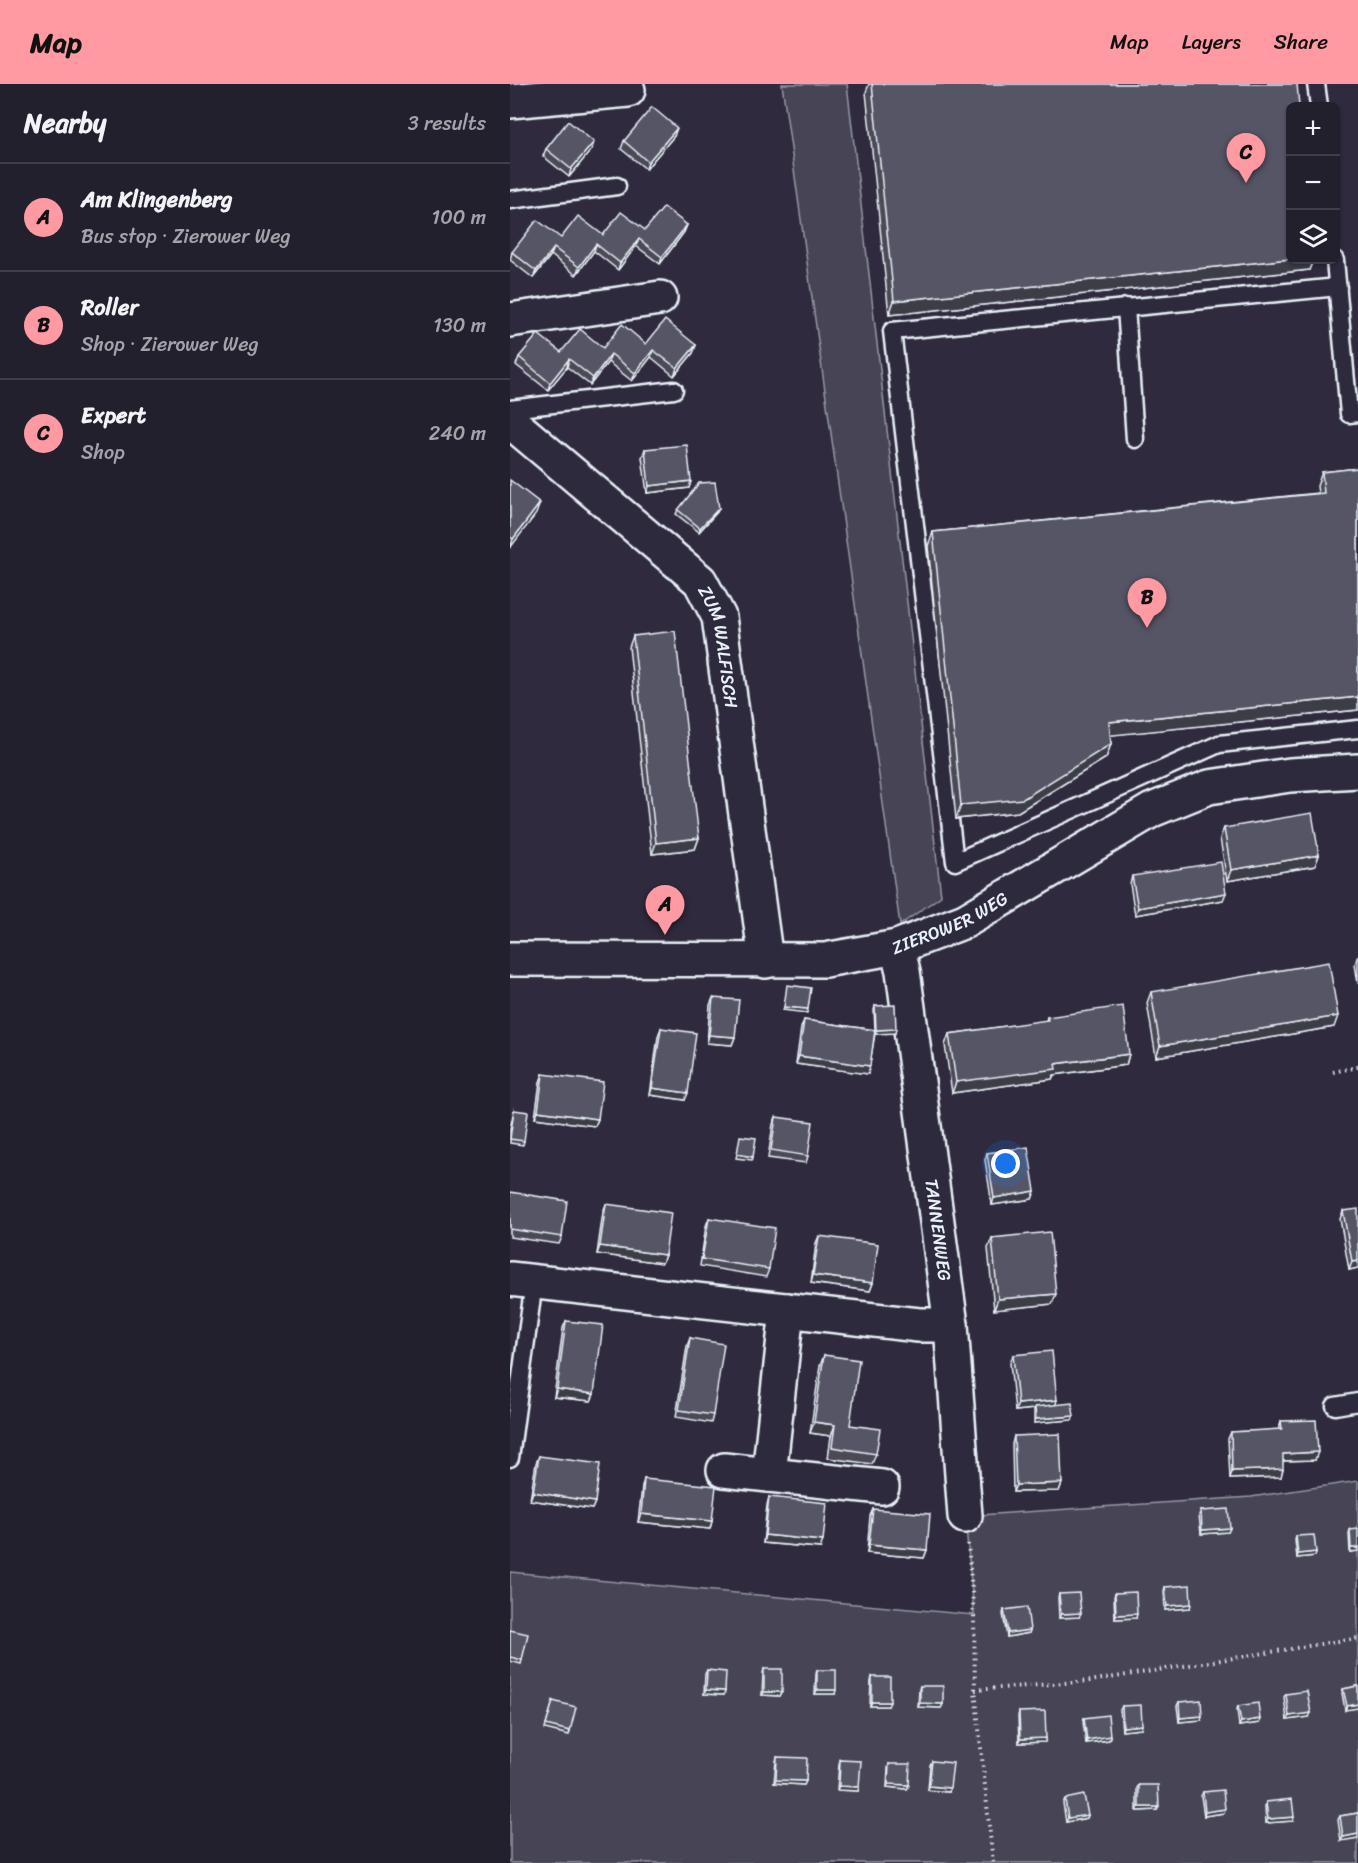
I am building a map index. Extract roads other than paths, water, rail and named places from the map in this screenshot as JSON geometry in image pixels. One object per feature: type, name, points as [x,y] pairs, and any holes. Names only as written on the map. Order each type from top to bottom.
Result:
[{"type":"street","points":[[510,101],[628,90]]},
{"type":"street","points":[[510,320],[660,298]]},
{"type":"street","name":"ZUM WALFISCH","points":[[510,421],[699,581],[719,617],[766,961]]},
{"type":"street","name":"ZIEROWER WEG","points":[[510,958],[825,960],[897,947],[965,921],[1152,810],[1209,787],[1290,775],[1358,771]]},
{"type":"street","name":"TANNENWEG","points":[[897,947],[903,971],[951,1325],[965,1516]]},
{"type":"street","points":[[522,1281],[919,1325],[951,1325]]},
{"type":"street","points":[[769,1475],[787,1310]]},
{"type":"street","points":[[724,1470],[882,1486]]},
{"type":"lane","points":[[1316,84],[1318,102]]},
{"type":"lane","points":[[510,200],[616,186]]},
{"type":"lane","points":[[1335,264],[1349,414],[1358,413]]},
{"type":"lane","points":[[1338,287],[892,331],[955,862],[1219,744],[1358,729]]},
{"type":"lane","points":[[1126,307],[1136,439]]},
{"type":"lane","points":[[510,409],[674,390]]},
{"type":"lane","points":[[510,1458],[522,1281]]},
{"type":"lane","points":[[1335,1406],[1358,1402]]},
{"type":"place","name":"Expert","points":[[1246,183]]},
{"type":"place","name":"Roller","points":[[1147,628]]},
{"type":"place","name":"Am Klingenberg","points":[[665,935]]}]
